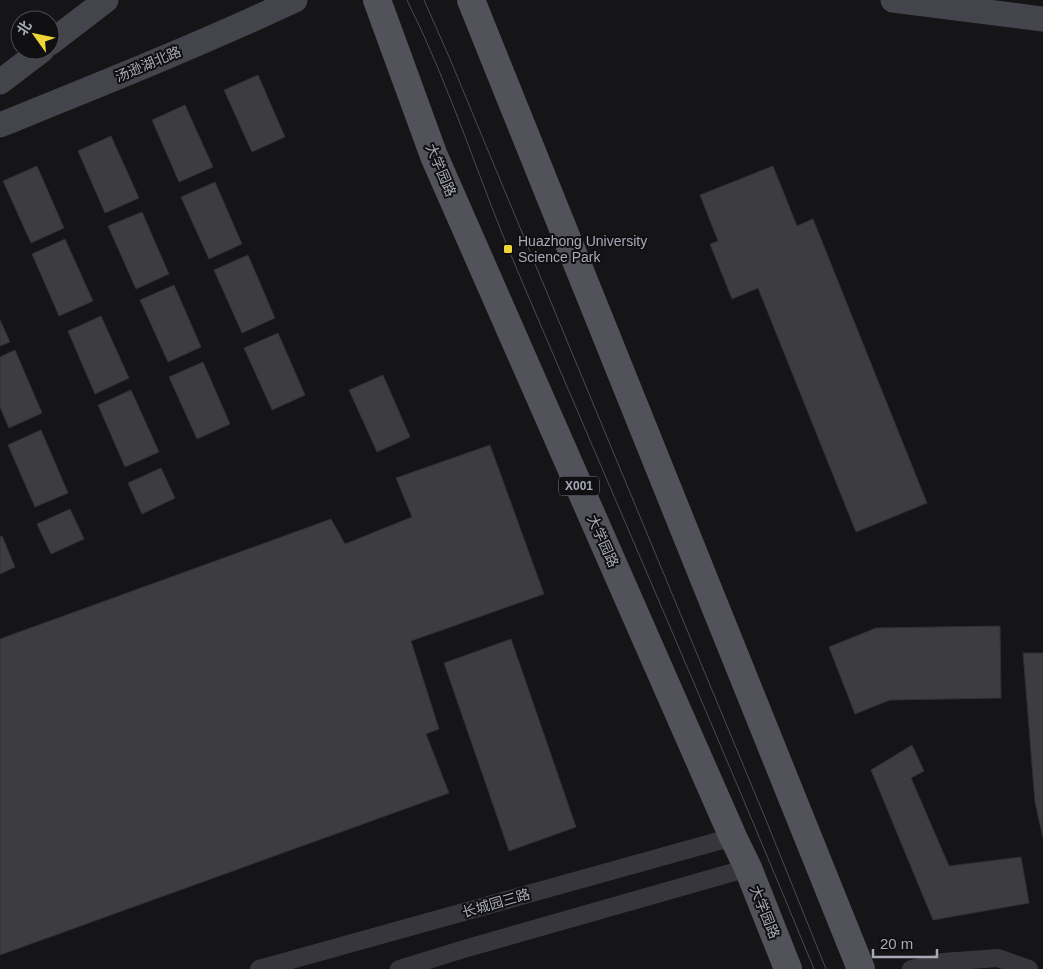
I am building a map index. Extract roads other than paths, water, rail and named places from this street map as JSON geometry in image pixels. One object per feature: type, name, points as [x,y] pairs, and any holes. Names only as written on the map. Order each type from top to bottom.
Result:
[{"type":"main road","points":[[60,36],[106,0]]},
{"type":"main road","name":"汤逊湖北路","points":[[0,125],[257,18],[295,0]]},
{"type":"main road","name":"大学园路","points":[[377,0],[438,165],[748,868],[788,969]]},
{"type":"main road","points":[[471,0],[861,969]]},
{"type":"main road","points":[[893,0],[1043,19]]},
{"type":"main road","points":[[0,82],[29,60]]},
{"type":"street","name":"长城园三路","points":[[259,969],[733,837]]},
{"type":"street","points":[[399,969],[748,868]]},
{"type":"street","points":[[911,969],[943,962],[998,958],[1029,969]]},
{"type":"tram line","points":[[407,0],[438,69],[506,244],[814,969]]},
{"type":"tram line","points":[[424,0],[766,820],[826,969]]},
{"type":"place","name":"Huazhong University Science Park","points":[[508,249]]}]
